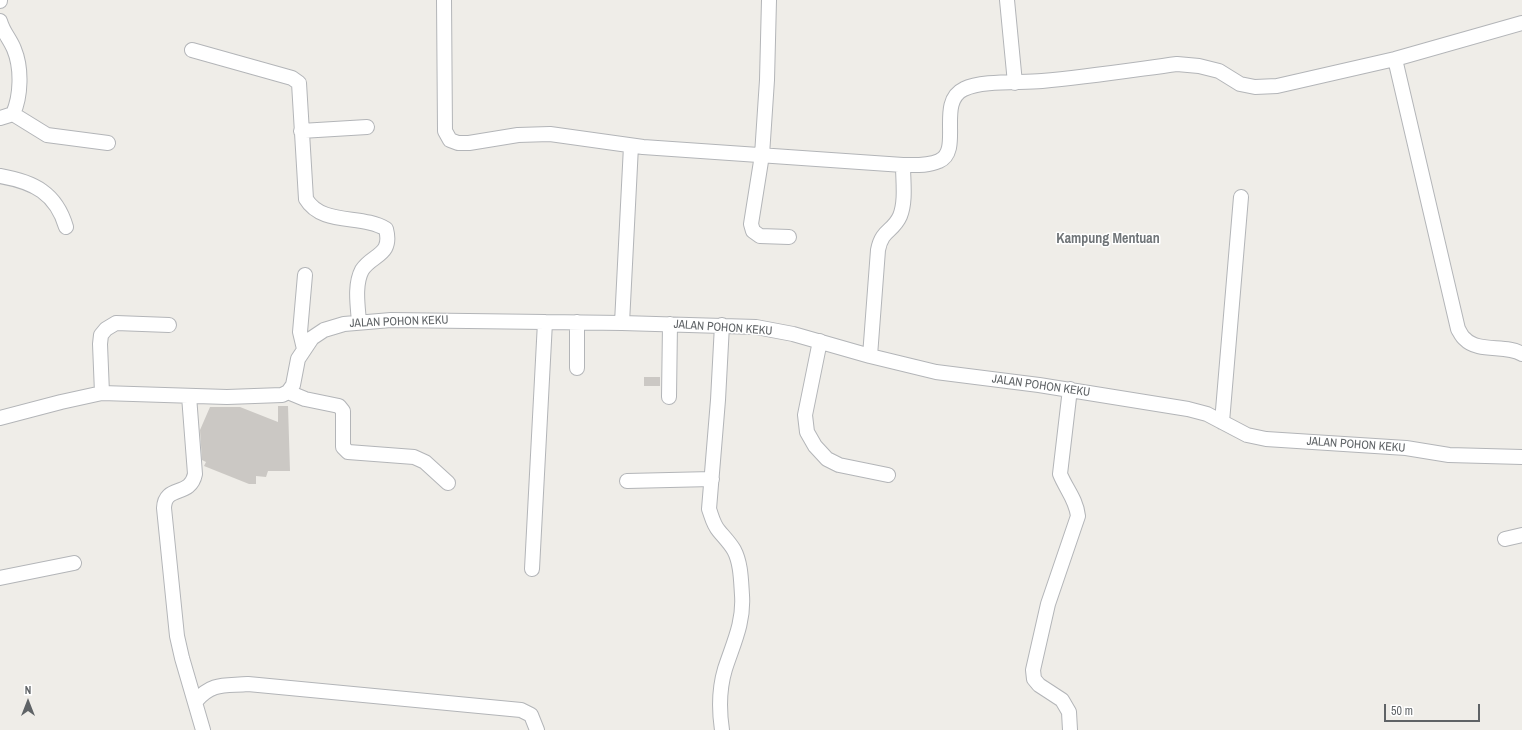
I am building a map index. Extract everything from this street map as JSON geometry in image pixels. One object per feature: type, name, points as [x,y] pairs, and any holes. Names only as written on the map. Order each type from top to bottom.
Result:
[{"type":"street","points":[[444,0],[445,131],[450,140],[458,144],[469,144],[518,135],[550,134],[631,146],[903,165],[923,165],[940,161],[946,156],[949,149],[951,105],[955,96],[962,90],[974,85],[1014,83],[1177,64],[1199,66],[1219,71],[1240,84],[1255,87],[1278,86],[1395,59],[1522,23]]},
{"type":"street","points":[[769,0],[767,80],[762,155],[751,224],[753,232],[760,236],[789,237]]},
{"type":"street","points":[[1007,0],[1014,83]]},
{"type":"street","points":[[0,21],[2,29],[14,49],[18,62],[18,104],[7,116],[47,135],[108,143]]},
{"type":"street","points":[[192,50],[292,78],[299,83],[306,199],[310,207],[332,216],[377,223],[386,228],[388,236],[386,248],[379,257],[362,270],[359,282],[359,322]]},
{"type":"street","points":[[1395,59],[1458,329],[1466,340],[1482,346],[1517,350],[1522,354]]},
{"type":"street","points":[[302,131],[367,127]]},
{"type":"street","points":[[622,323],[631,146]]},
{"type":"street","points":[[870,356],[878,250],[880,239],[895,225],[900,216],[902,207],[903,165]]},
{"type":"street","points":[[0,176],[32,185],[50,196],[62,213],[66,228]]},
{"type":"street","points":[[1222,422],[1241,197]]},
{"type":"street","points":[[304,349],[300,332],[305,275]]},
{"type":"street","name":"JALAN POHON KEKU","points":[[288,392],[293,385],[298,359],[312,338],[324,330],[344,324],[391,320],[722,325],[756,328],[820,341],[870,356],[936,372],[1070,389],[1188,409],[1207,414],[1247,435],[1282,440],[1406,448],[1449,455],[1522,457]]},
{"type":"street","points":[[532,569],[545,322]]},
{"type":"street","points":[[577,322],[577,368]]},
{"type":"street","points":[[102,394],[100,344],[101,335],[106,329],[116,323],[168,325]]},
{"type":"street","points":[[669,397],[670,324]]},
{"type":"street","points":[[722,325],[709,508],[713,521],[718,530],[735,550],[739,566],[742,596],[742,618],[721,684],[720,716],[722,730]]},
{"type":"street","points":[[820,341],[805,415],[807,432],[823,454],[839,465],[888,475]]},
{"type":"street","points":[[1070,389],[1060,474],[1064,485],[1073,497],[1077,506],[1078,516],[1050,597],[1033,670],[1034,679],[1039,685],[1062,700],[1069,712],[1070,730]]},
{"type":"street","points":[[0,418],[60,402],[102,394],[268,396],[282,395],[288,392],[305,399],[339,406],[343,411],[343,447],[348,452],[414,457],[425,462],[448,483]]},
{"type":"street","points":[[189,396],[195,474],[194,481],[188,488],[170,495],[164,503],[164,508],[177,636],[203,730]]},
{"type":"street","points":[[627,481],[712,479]]},
{"type":"street","points":[[1505,539],[1522,534]]},
{"type":"street","points":[[0,578],[74,563]]},
{"type":"street","points":[[196,701],[205,690],[216,686],[248,684],[521,710],[531,715],[537,730]]},
{"type":"building","points":[[644,377],[660,377],[660,386],[644,386]]},
{"type":"building","points":[[278,406],[288,406],[290,471],[268,471],[266,477],[256,476],[256,484],[249,484],[204,466],[206,462],[202,460],[200,430],[210,407],[240,407],[278,422]]},
{"type":"district","name":"Kampung Mentuan","points":[[1108,239]]}]
